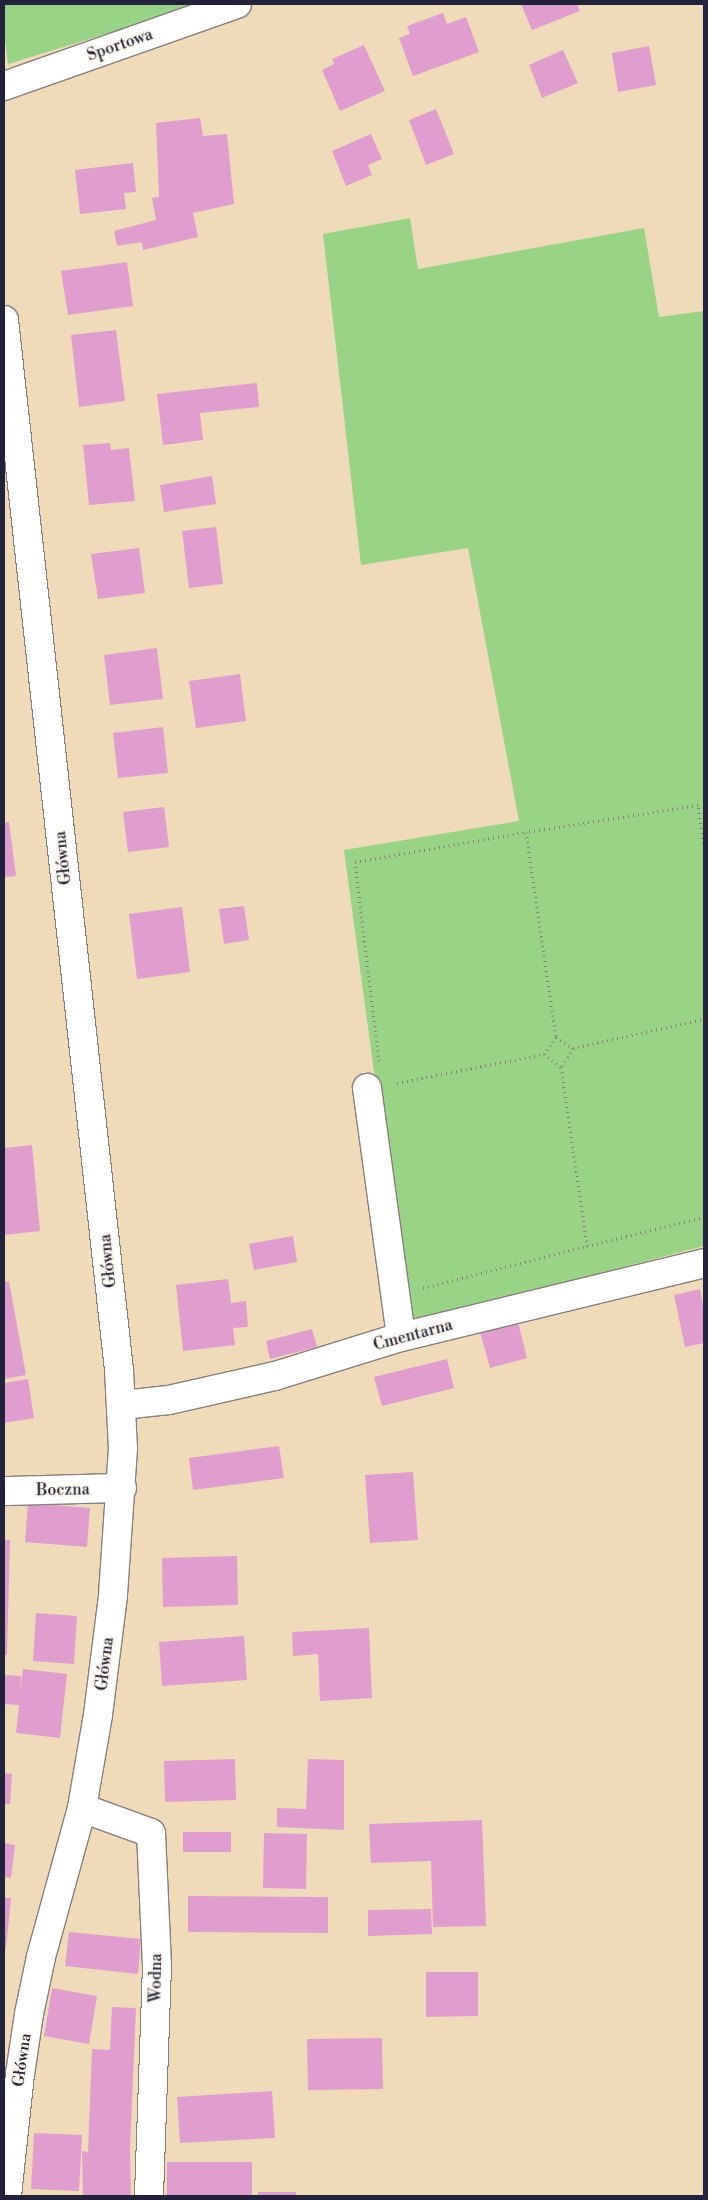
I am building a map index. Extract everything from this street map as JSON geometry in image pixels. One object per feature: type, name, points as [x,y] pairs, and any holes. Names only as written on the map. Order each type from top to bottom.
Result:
[{"type":"street","name":"Sportowa","points":[[4,86],[236,4]]},
{"type":"street","name":"Główna","points":[[4,320],[122,1405],[122,1488],[112,1605],[98,1715],[82,1808],[41,1957],[29,2014],[20,2074],[8,2196]]},
{"type":"street","points":[[375,1086],[401,1337]]},
{"type":"street","name":"Cmentarna","points":[[122,1405],[169,1400],[275,1376],[401,1337],[704,1263]]},
{"type":"street","name":"Boczna","points":[[4,1491],[122,1488]]},
{"type":"street","name":"Wodna","points":[[82,1808],[151,1833],[157,1966],[149,2196]]},
{"type":"path","points":[[526,832],[556,1037],[544,1054],[375,1086],[355,862],[526,832],[698,805],[704,848]]},
{"type":"path","points":[[587,1246],[561,1067],[573,1048],[704,1018]]},
{"type":"path","points":[[556,1037],[573,1048]]},
{"type":"path","points":[[544,1054],[561,1067]]},
{"type":"path","points":[[413,1290],[704,1217]]},
{"type":"green space","points":[[4,4],[203,4],[8,64],[4,32]]},
{"type":"green space","points":[[410,218],[418,269],[644,228],[659,317],[704,311],[704,1246],[408,1323],[344,850],[519,821],[468,548],[361,565],[323,234]]},
{"type":"building","points":[[521,4],[577,4],[580,11],[532,30]]},
{"type":"building","points":[[443,13],[447,24],[466,17],[479,52],[413,76],[399,38],[410,34],[407,26]]},
{"type":"building","points":[[364,45],[385,91],[340,111],[322,70],[334,64],[332,59]]},
{"type":"building","points":[[649,46],[656,85],[618,92],[612,53]]},
{"type":"building","points":[[563,50],[578,83],[542,98],[529,65]]},
{"type":"building","points":[[436,109],[454,154],[426,165],[409,120]]},
{"type":"building","points":[[200,118],[203,136],[227,134],[234,204],[193,213],[198,237],[143,250],[142,242],[117,246],[114,231],[156,220],[152,198],[159,197],[156,123]]},
{"type":"building","points":[[371,134],[382,159],[368,165],[372,175],[346,186],[332,151]]},
{"type":"building","points":[[133,163],[136,192],[124,193],[126,209],[80,214],[75,170]]},
{"type":"building","points":[[127,262],[133,306],[68,315],[61,271]]},
{"type":"building","points":[[116,330],[125,401],[79,407],[71,335]]},
{"type":"building","points":[[257,383],[259,407],[200,413],[203,440],[163,445],[157,394]]},
{"type":"building","points":[[110,443],[111,450],[129,448],[135,501],[89,505],[83,445]]},
{"type":"building","points":[[212,476],[216,504],[164,512],[160,485]]},
{"type":"building","points":[[216,527],[223,584],[189,588],[182,531]]},
{"type":"building","points":[[139,548],[145,593],[98,599],[91,554]]},
{"type":"building","points":[[157,648],[163,699],[110,705],[104,655]]},
{"type":"building","points":[[240,674],[246,721],[196,728],[189,681]]},
{"type":"building","points":[[163,727],[168,773],[118,778],[113,733]]},
{"type":"building","points":[[164,807],[169,847],[128,852],[123,812]]},
{"type":"building","points":[[9,822],[16,876],[4,877],[4,823]]},
{"type":"building","points":[[244,906],[249,940],[224,944],[219,909]]},
{"type":"building","points":[[182,907],[190,972],[137,979],[129,914]]},
{"type":"building","points":[[32,1145],[40,1231],[4,1235],[4,1148]]},
{"type":"building","points":[[293,1236],[297,1262],[254,1270],[249,1244]]},
{"type":"building","points":[[228,1279],[231,1303],[246,1301],[248,1327],[233,1328],[235,1345],[183,1351],[176,1285]]},
{"type":"building","points":[[9,1281],[26,1375],[4,1379],[4,1282]]},
{"type":"building","points":[[700,1289],[704,1311],[704,1343],[685,1347],[674,1295]]},
{"type":"building","points":[[518,1322],[527,1358],[490,1368],[480,1332]]},
{"type":"building","points":[[312,1329],[317,1347],[270,1359],[266,1341]]},
{"type":"building","points":[[447,1359],[454,1388],[382,1406],[374,1377]]},
{"type":"building","points":[[28,1379],[34,1418],[4,1423],[4,1383]]},
{"type":"building","points":[[279,1446],[284,1478],[193,1490],[189,1458]]},
{"type":"building","points":[[413,1472],[418,1540],[370,1543],[365,1475]]},
{"type":"building","points":[[28,1503],[90,1508],[87,1547],[25,1542]]},
{"type":"building","points":[[4,1540],[10,1540],[7,1655],[4,1655]]},
{"type":"building","points":[[237,1556],[238,1605],[163,1607],[162,1558]]},
{"type":"building","points":[[36,1613],[77,1616],[74,1664],[33,1661]]},
{"type":"building","points":[[369,1628],[372,1698],[320,1701],[318,1654],[293,1656],[292,1632]]},
{"type":"building","points":[[244,1636],[247,1680],[162,1686],[159,1642]]},
{"type":"building","points":[[23,1669],[67,1674],[60,1738],[16,1733],[19,1705],[4,1704],[4,1675],[21,1676],[20,1693]]},
{"type":"building","points":[[235,1759],[236,1800],[165,1802],[164,1761]]},
{"type":"building","points":[[308,1759],[344,1760],[344,1830],[277,1827],[277,1808],[306,1809]]},
{"type":"building","points":[[4,1773],[12,1774],[10,1804],[4,1804]]},
{"type":"building","points":[[482,1820],[486,1926],[433,1927],[431,1861],[371,1863],[369,1824]]},
{"type":"building","points":[[183,1832],[231,1832],[231,1852],[183,1852]]},
{"type":"building","points":[[264,1833],[307,1834],[306,1889],[263,1888]]},
{"type":"building","points":[[4,1843],[15,1845],[11,1878],[4,1877]]},
{"type":"building","points":[[188,1896],[328,1897],[328,1933],[188,1932]]},
{"type":"building","points":[[4,1898],[11,1898],[6,1948],[4,1948]]},
{"type":"building","points":[[431,1909],[432,1934],[368,1936],[368,1910]]},
{"type":"building","points":[[69,1932],[141,1939],[138,1974],[65,1966]]},
{"type":"building","points":[[426,1972],[478,1972],[478,2016],[426,2017]]},
{"type":"building","points":[[52,1988],[97,1996],[89,2044],[44,2036]]},
{"type":"building","points":[[112,2007],[136,2008],[130,2150],[131,2196],[83,2196],[82,2151],[88,2152],[92,2049],[110,2050]]},
{"type":"building","points":[[382,2038],[383,2089],[308,2090],[307,2039]]},
{"type":"building","points":[[272,2091],[275,2138],[180,2143],[177,2097]]},
{"type":"building","points":[[34,2133],[82,2135],[79,2191],[31,2189]]},
{"type":"building","points":[[167,2162],[252,2162],[252,2196],[167,2196]]},
{"type":"building","points":[[258,2192],[296,2192],[296,2196],[258,2196]]}]
